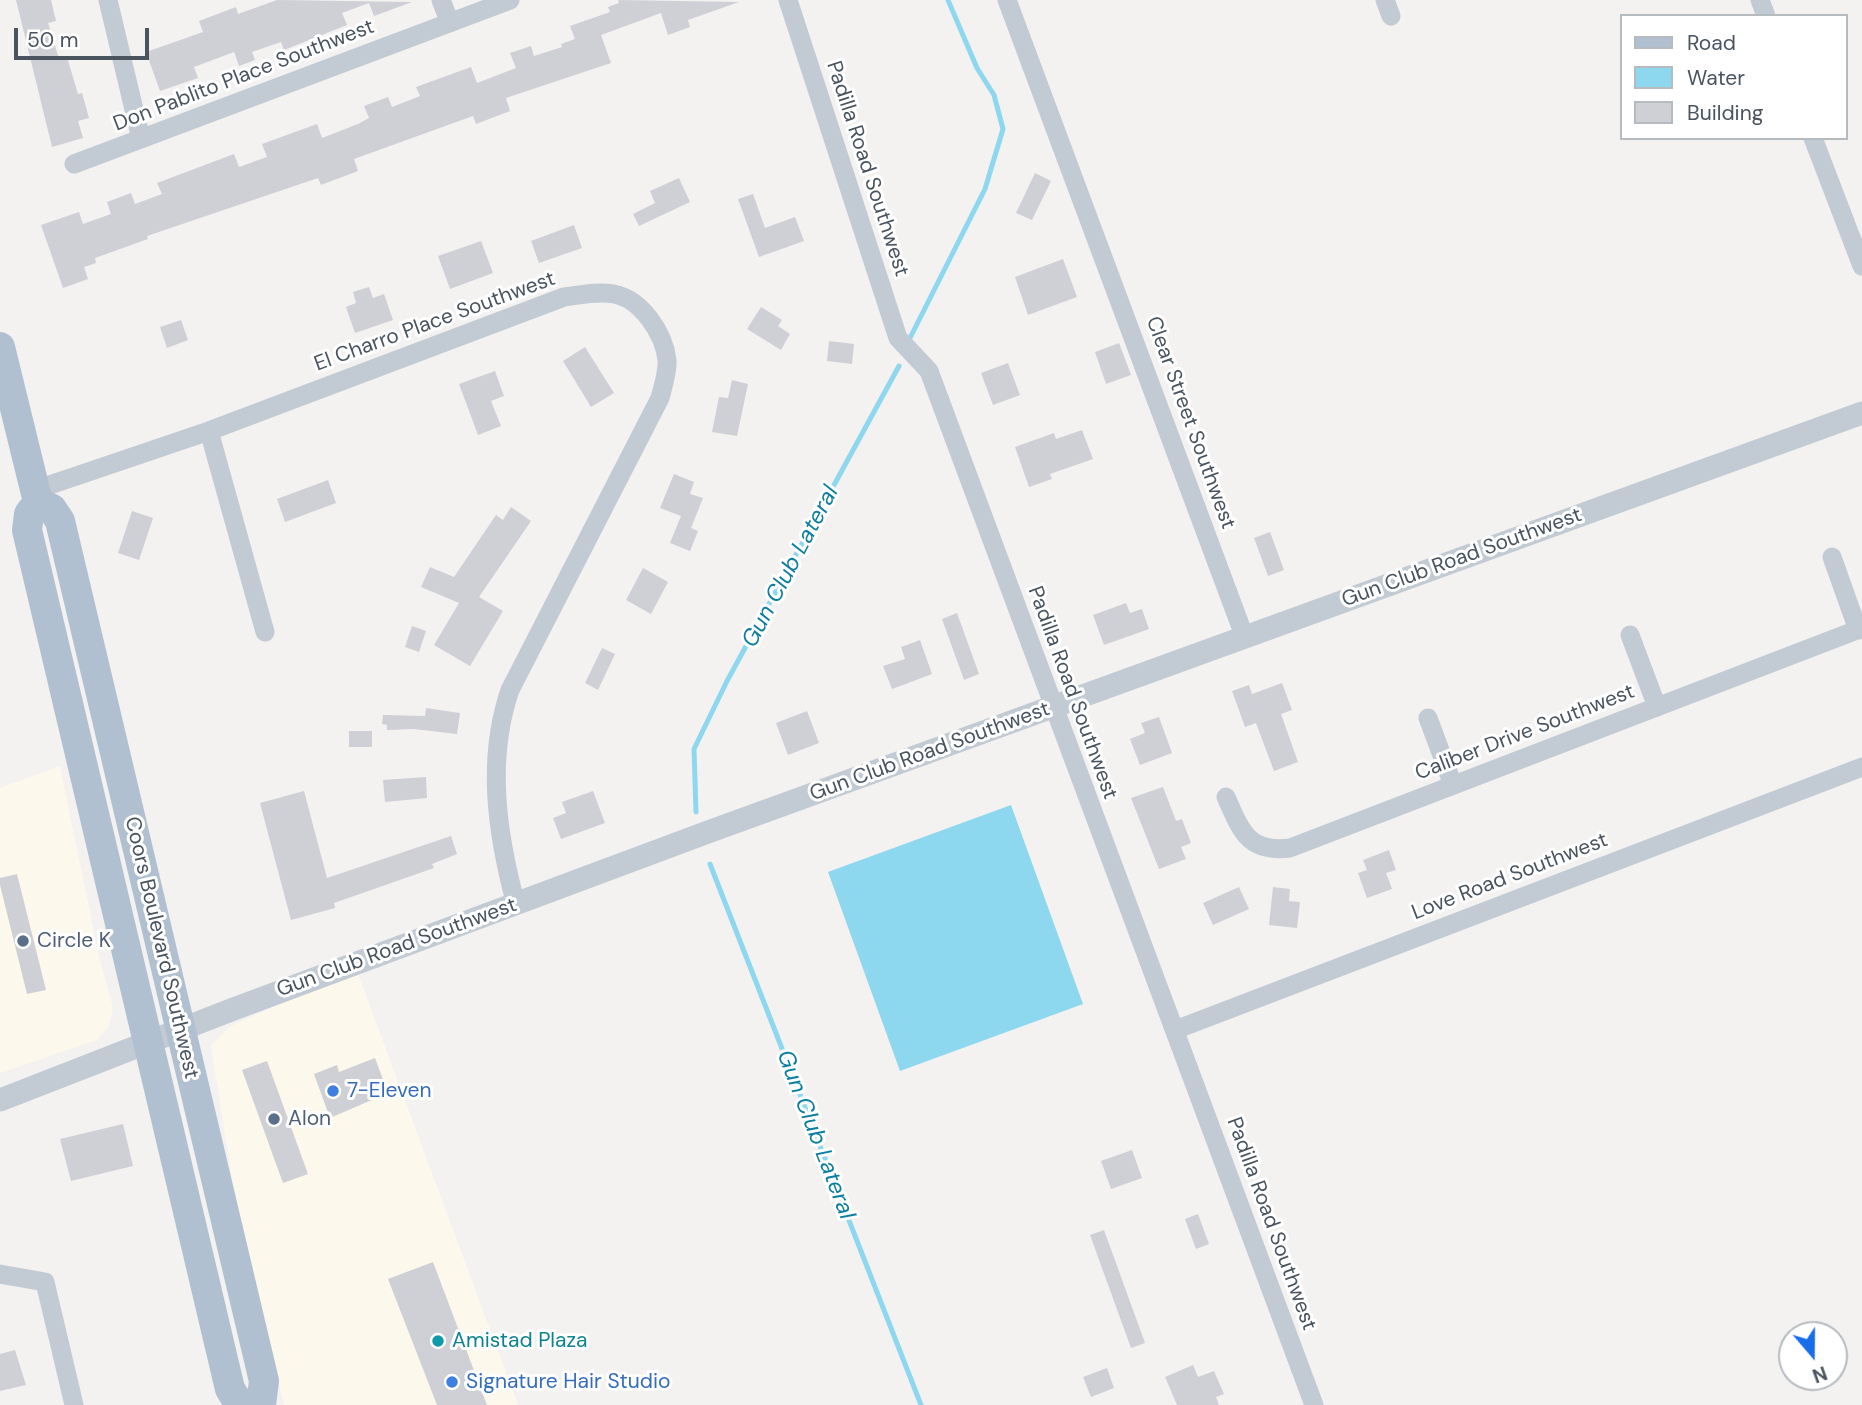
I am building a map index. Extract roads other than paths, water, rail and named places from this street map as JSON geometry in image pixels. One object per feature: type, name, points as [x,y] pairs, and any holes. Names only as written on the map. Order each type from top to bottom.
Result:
[{"type":"main road","points":[[0,347],[37,496]]},
{"type":"main road","name":"Coors Boulevard Southwest","points":[[240,1405],[230,1389],[27,530],[29,514],[37,496],[52,509],[60,521],[264,1381],[261,1405]]},
{"type":"street","points":[[108,0],[141,139]]},
{"type":"street","points":[[441,0],[450,23]]},
{"type":"street","name":"Don Pablito Place Southwest","points":[[74,164],[510,0]]},
{"type":"street","name":"Padilla Road Southwest","points":[[788,0],[898,338],[929,371],[1314,1405]]},
{"type":"street","name":"Clear Street Southwest","points":[[1007,0],[1245,638]]},
{"type":"street","points":[[1814,140],[1862,266]]},
{"type":"street","name":"El Charro Place Southwest","points":[[37,496],[564,297],[596,293],[617,295],[652,321],[667,359],[660,398],[510,690],[502,715],[496,743],[495,776],[505,860],[516,905]]},
{"type":"street","name":"Gun Club Road Southwest","points":[[0,1100],[516,905],[1862,413]]},
{"type":"street","points":[[209,431],[265,632]]},
{"type":"street","points":[[1832,557],[1860,629]]},
{"type":"street","name":"Caliber Drive Southwest","points":[[1226,797],[1243,832],[1261,848],[1290,848],[1860,629]]},
{"type":"street","points":[[1630,635],[1657,707]]},
{"type":"street","points":[[1428,718],[1453,785]]},
{"type":"street","name":"Love Road Southwest","points":[[1175,1030],[1862,767]]},
{"type":"street","points":[[0,1274],[45,1282],[74,1405]]},
{"type":"water","points":[[1011,805],[1083,1004],[900,1071],[828,872]]},
{"type":"waterway","name":"Gun Club Lateral","points":[[910,338],[985,189],[1003,129],[994,95],[977,68],[948,0]]},
{"type":"waterway","name":"Gun Club Lateral","points":[[696,812],[694,749],[727,681],[899,366]]},
{"type":"waterway","name":"Gun Club Lateral","points":[[710,864],[921,1405]]},
{"type":"place","name":"Circle K","points":[[23,941]]},
{"type":"place","name":"7-Eleven","points":[[333,1091]]},
{"type":"place","name":"Alon","points":[[274,1119]]},
{"type":"place","name":"Amistad Plaza","points":[[438,1341]]},
{"type":"place","name":"Signature Hair Studio","points":[[452,1382]]}]
